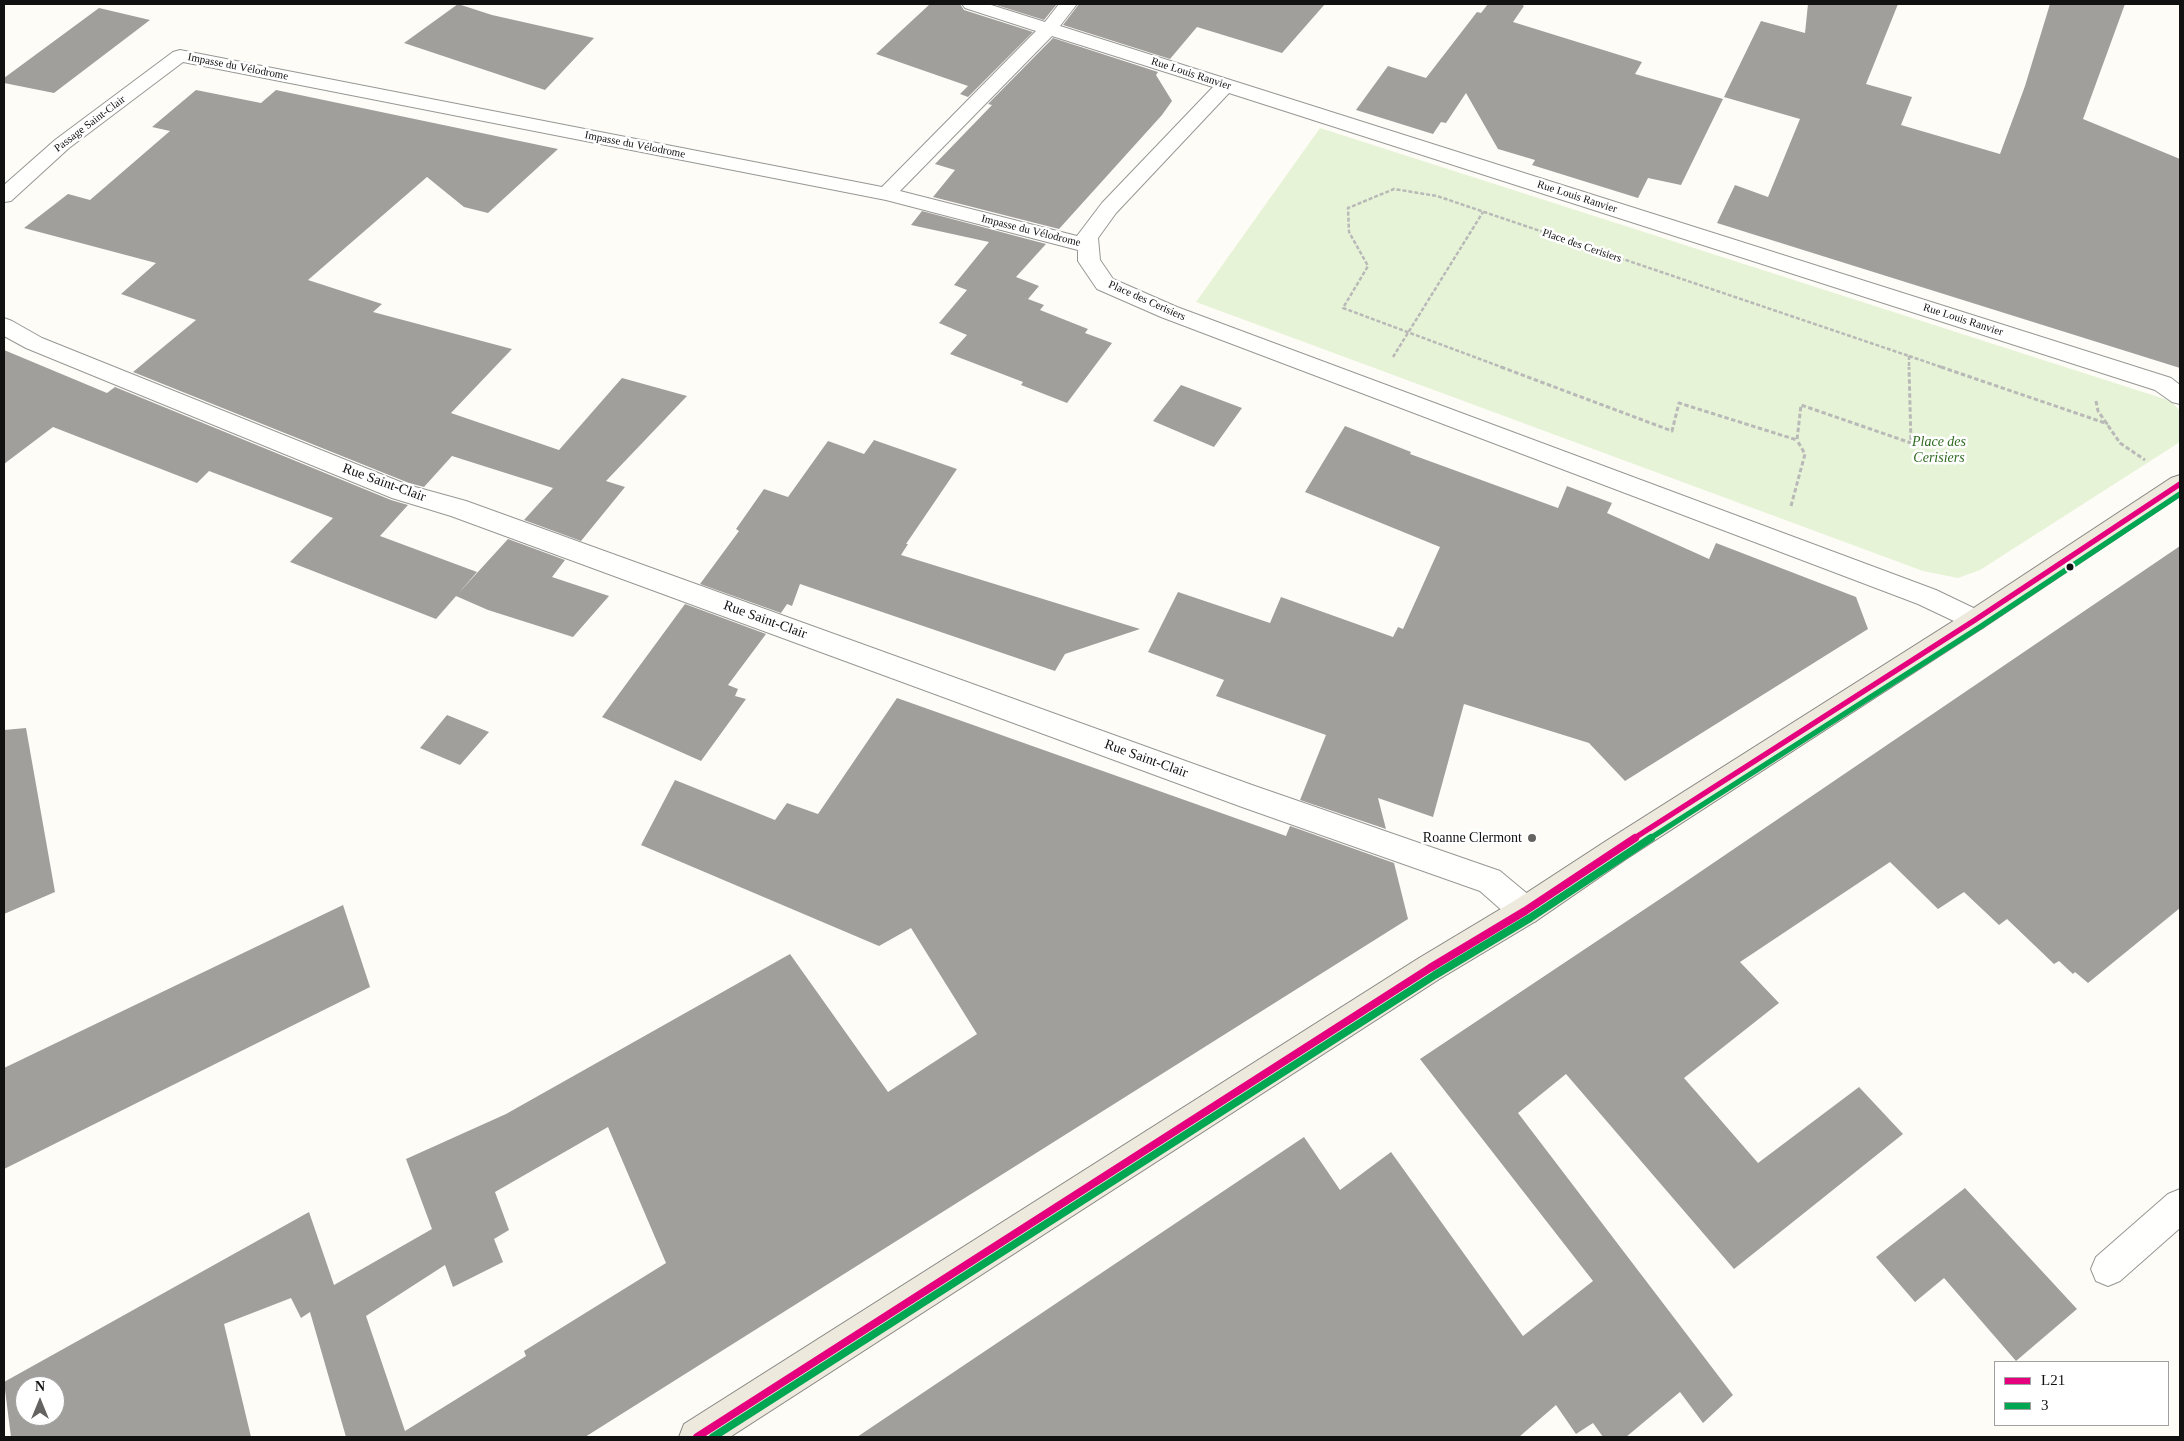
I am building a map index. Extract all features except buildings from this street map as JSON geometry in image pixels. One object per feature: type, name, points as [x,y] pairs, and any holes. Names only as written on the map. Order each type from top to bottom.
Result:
[{"type":"main road","points":[[697,1437],[1430,968],[1524,911],[1975,620],[2180,485]]},
{"type":"street","name":"Rue Louis Ranvier","points":[[972,4],[2162,384],[2180,396]]},
{"type":"street","points":[[886,194],[1049,28],[1068,4]]},
{"type":"street","name":"Impasse du Vélodrome","points":[[180,56],[886,194],[1088,246]]},
{"type":"street","name":"Passage Saint-Clair","points":[[4,196],[62,144],[180,56]]},
{"type":"street","points":[[1088,246],[1087,237],[1109,208],[1226,85]]},
{"type":"street","name":"Place des Cerisiers","points":[[1088,246],[1089,261],[1104,284],[1168,312],[1927,597],[1975,620]]},
{"type":"street","name":"Rue Saint-Clair","points":[[4,326],[34,343],[401,492],[457,508],[1252,798],[1490,881],[1524,911]]},
{"type":"street","points":[[2108,1268],[2180,1206]]},
{"type":"path","name":"Place des Cerisiers","points":[[1797,440],[1679,403],[1672,431],[1343,308],[1368,266],[1348,232],[1348,208],[1394,189],[1437,196],[2108,424]]},
{"type":"path","points":[[1372,389],[1483,212]]},
{"type":"path","points":[[1782,543],[1805,454],[1797,440],[1801,405],[1912,443],[1909,356]]},
{"type":"path","points":[[2086,360],[2098,411],[2120,443],[2180,485]]},
{"type":"green space","name":"Place des Cerisiers","points":[[1320,128],[2171,401],[2180,411],[2180,442],[1980,570],[1958,578],[1923,571],[1196,302]]},
{"type":"transit line","name":"L21","points":[[697,1437],[1430,968],[1525,911],[1616,850],[1975,620],[2180,484]]},
{"type":"transit line","name":"3","points":[[713,1437],[1435,975],[1530,918],[1621,857],[1980,627],[2180,494]]},
{"type":"place","name":"Roanne Clermont","points":[[1532,838]]}]
